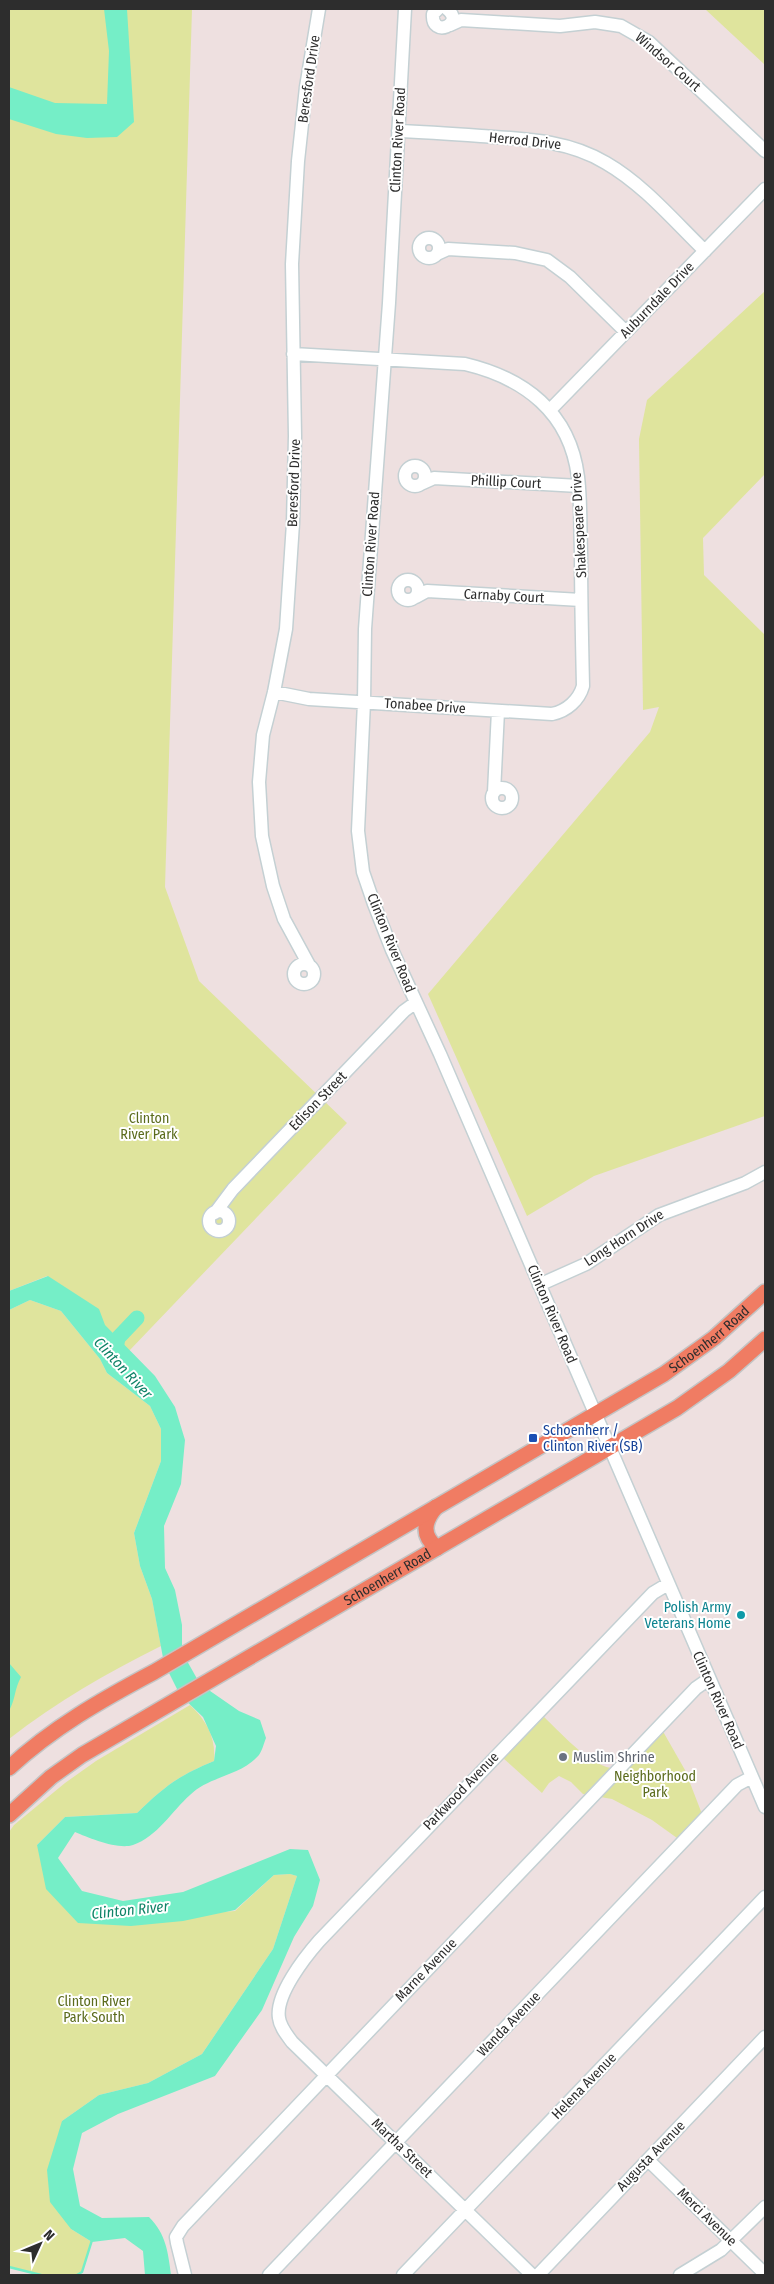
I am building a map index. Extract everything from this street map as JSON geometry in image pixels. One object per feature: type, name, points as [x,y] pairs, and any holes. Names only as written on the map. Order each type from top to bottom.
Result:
[{"type":"main road","name":"Schoenherr Road","points":[[9,1768],[50,1734],[107,1697],[154,1672],[664,1374],[698,1350],[742,1314],[765,1292]]},
{"type":"main road","name":"Schoenherr Road","points":[[9,1815],[51,1777],[82,1755],[677,1408],[715,1382],[765,1338]]},
{"type":"main road","points":[[436,1548],[429,1540],[425,1529],[429,1516],[438,1505]]},
{"type":"street","name":"Beresford Drive","points":[[302,966],[299,960],[300,950],[281,911],[269,870],[262,836],[258,782],[263,735],[274,692],[286,629],[293,522],[295,436],[292,264],[298,161],[306,87],[319,9]]},
{"type":"street","name":"Clinton River Road","points":[[405,9],[384,360],[365,629],[364,702],[358,799],[358,831],[361,859],[367,886],[415,1003],[440,1054],[765,1807]]},
{"type":"street","name":"Windsor Court","points":[[438,9],[433,14],[435,24],[440,27],[452,17],[560,26],[596,22],[614,24],[626,28],[649,42],[765,151]]},
{"type":"street","name":"Herrod Drive","points":[[398,131],[512,138],[553,142],[571,147],[606,163],[624,175],[705,251]]},
{"type":"street","name":"Auburndale Drive","points":[[550,410],[765,189]]},
{"type":"street","points":[[440,248],[515,252],[547,260],[570,277],[626,332]]},
{"type":"street","name":"Shakespeare Drive","points":[[293,354],[465,364],[489,370],[526,388],[550,410],[572,451],[579,486],[583,686],[579,697],[573,703]]},
{"type":"street","name":"Phillip Court","points":[[427,477],[579,486]]},
{"type":"street","name":"Carnaby Court","points":[[420,591],[582,600]]},
{"type":"street","name":"Tonabee Drive","points":[[274,692],[309,699],[552,714],[573,703]]},
{"type":"street","points":[[498,711],[498,787]]},
{"type":"street","name":"Edison Street","points":[[221,1214],[224,1202],[233,1189],[390,1025],[415,1003]]},
{"type":"street","name":"Long Horn Drive","points":[[539,1285],[586,1264],[659,1215],[745,1183],[765,1172]]},
{"type":"street","name":"Parkwood Avenue","points":[[278,2017],[293,1975],[319,1941],[653,1593],[668,1584]]},
{"type":"street","name":"Marne Avenue","points":[[185,2275],[177,2243],[180,2229],[696,1688],[709,1679]]},
{"type":"street","name":"Wanda Avenue","points":[[269,2275],[737,1785],[752,1778]]},
{"type":"street","name":"Helena Avenue","points":[[403,2275],[765,1896]]},
{"type":"street","name":"Martha Street","points":[[278,2017],[292,2042],[532,2275]]},
{"type":"street","name":"Augusta Avenue","points":[[538,2275],[765,2037]]},
{"type":"street","name":"Merci Avenue","points":[[648,2160],[765,2274]]},
{"type":"street","points":[[680,2275],[715,2254],[731,2241],[765,2206]]},
{"type":"green space","name":"Clinton River Park","points":[[9,9],[192,9],[165,887],[199,981],[347,1123],[129,1351],[104,1325],[98,1309],[47,1276],[9,1291]]},
{"type":"green space","points":[[705,9],[765,9],[765,65]]},
{"type":"green space","points":[[765,291],[765,474],[703,538],[704,575],[765,635],[765,1116],[594,1176],[527,1216],[428,994],[650,732],[659,707],[643,710],[639,439],[647,400]]},
{"type":"green space","points":[[30,1300],[61,1311],[100,1359],[107,1373],[150,1406],[161,1429],[161,1461],[134,1533],[140,1566],[152,1599],[161,1646],[82,1689],[9,1739],[9,1310]]},
{"type":"green space","name":"Clinton River Park South","points":[[190,1705],[206,1724],[212,1737],[214,1761],[172,1782],[137,1813],[65,1817],[37,1845],[79,1923],[235,1911],[274,1875],[290,1874],[297,1876],[273,1949],[202,2054],[148,2083],[99,2095],[62,2121],[71,2229],[92,2242],[82,2272],[77,2275],[41,2275],[9,2267],[9,1832],[14,1825],[65,1783],[96,1761]]},
{"type":"green space","name":"Neighborhood Park","points":[[542,1715],[584,1754],[611,1768],[627,1767],[661,1728],[685,1770],[702,1814],[677,1838],[652,1820],[612,1799],[583,1794],[571,1782],[559,1776],[549,1783],[542,1793],[503,1758]]},
{"type":"water","points":[[104,9],[127,9],[134,122],[117,137],[87,138],[56,134],[9,119],[9,87],[55,103],[107,104],[109,51]]},
{"type":"water","name":"Clinton River","points":[[48,1276],[99,1309],[105,1325],[155,1376],[175,1407],[185,1440],[181,1484],[164,1526],[165,1568],[175,1590],[182,1625],[182,1652],[200,1684],[239,1711],[260,1720],[266,1738],[259,1755],[252,1762],[198,1789],[183,1801],[157,1830],[142,1841],[133,1845],[120,1846],[104,1843],[75,1832],[58,1858],[82,1891],[123,1901],[183,1892],[290,1849],[308,1850],[320,1880],[313,1906],[294,1937],[262,2010],[215,2076],[118,2114],[82,2133],[73,2169],[80,2206],[102,2218],[149,2217],[163,2237],[171,2275],[145,2275],[143,2251],[125,2238],[92,2242],[71,2229],[50,2202],[47,2170],[62,2121],[99,2095],[148,2083],[202,2054],[273,1949],[297,1876],[290,1874],[274,1875],[235,1910],[183,1921],[131,1926],[78,1923],[46,1889],[37,1845],[65,1817],[137,1813],[172,1782],[214,1761],[216,1746],[203,1717],[180,1695],[164,1663],[152,1599],[140,1566],[134,1533],[161,1461],[161,1429],[150,1406],[107,1373],[100,1359],[61,1311],[30,1300],[9,1310],[9,1291]]},
{"type":"water","points":[[9,1663],[21,1677],[9,1711]]},
{"type":"waterway","name":"Clinton River","points":[[114,1359],[118,1338],[137,1318]]},
{"type":"waterway","points":[[77,2275],[82,2272],[92,2240]]},
{"type":"waterway","points":[[9,2267],[41,2275]]},
{"type":"place","name":"Schoenherr / Clinton River (SB)","points":[[533,1438]]},
{"type":"place","name":"Polish Army Veterans Home","points":[[741,1615]]},
{"type":"place","name":"Muslim Shrine","points":[[563,1757]]}]
